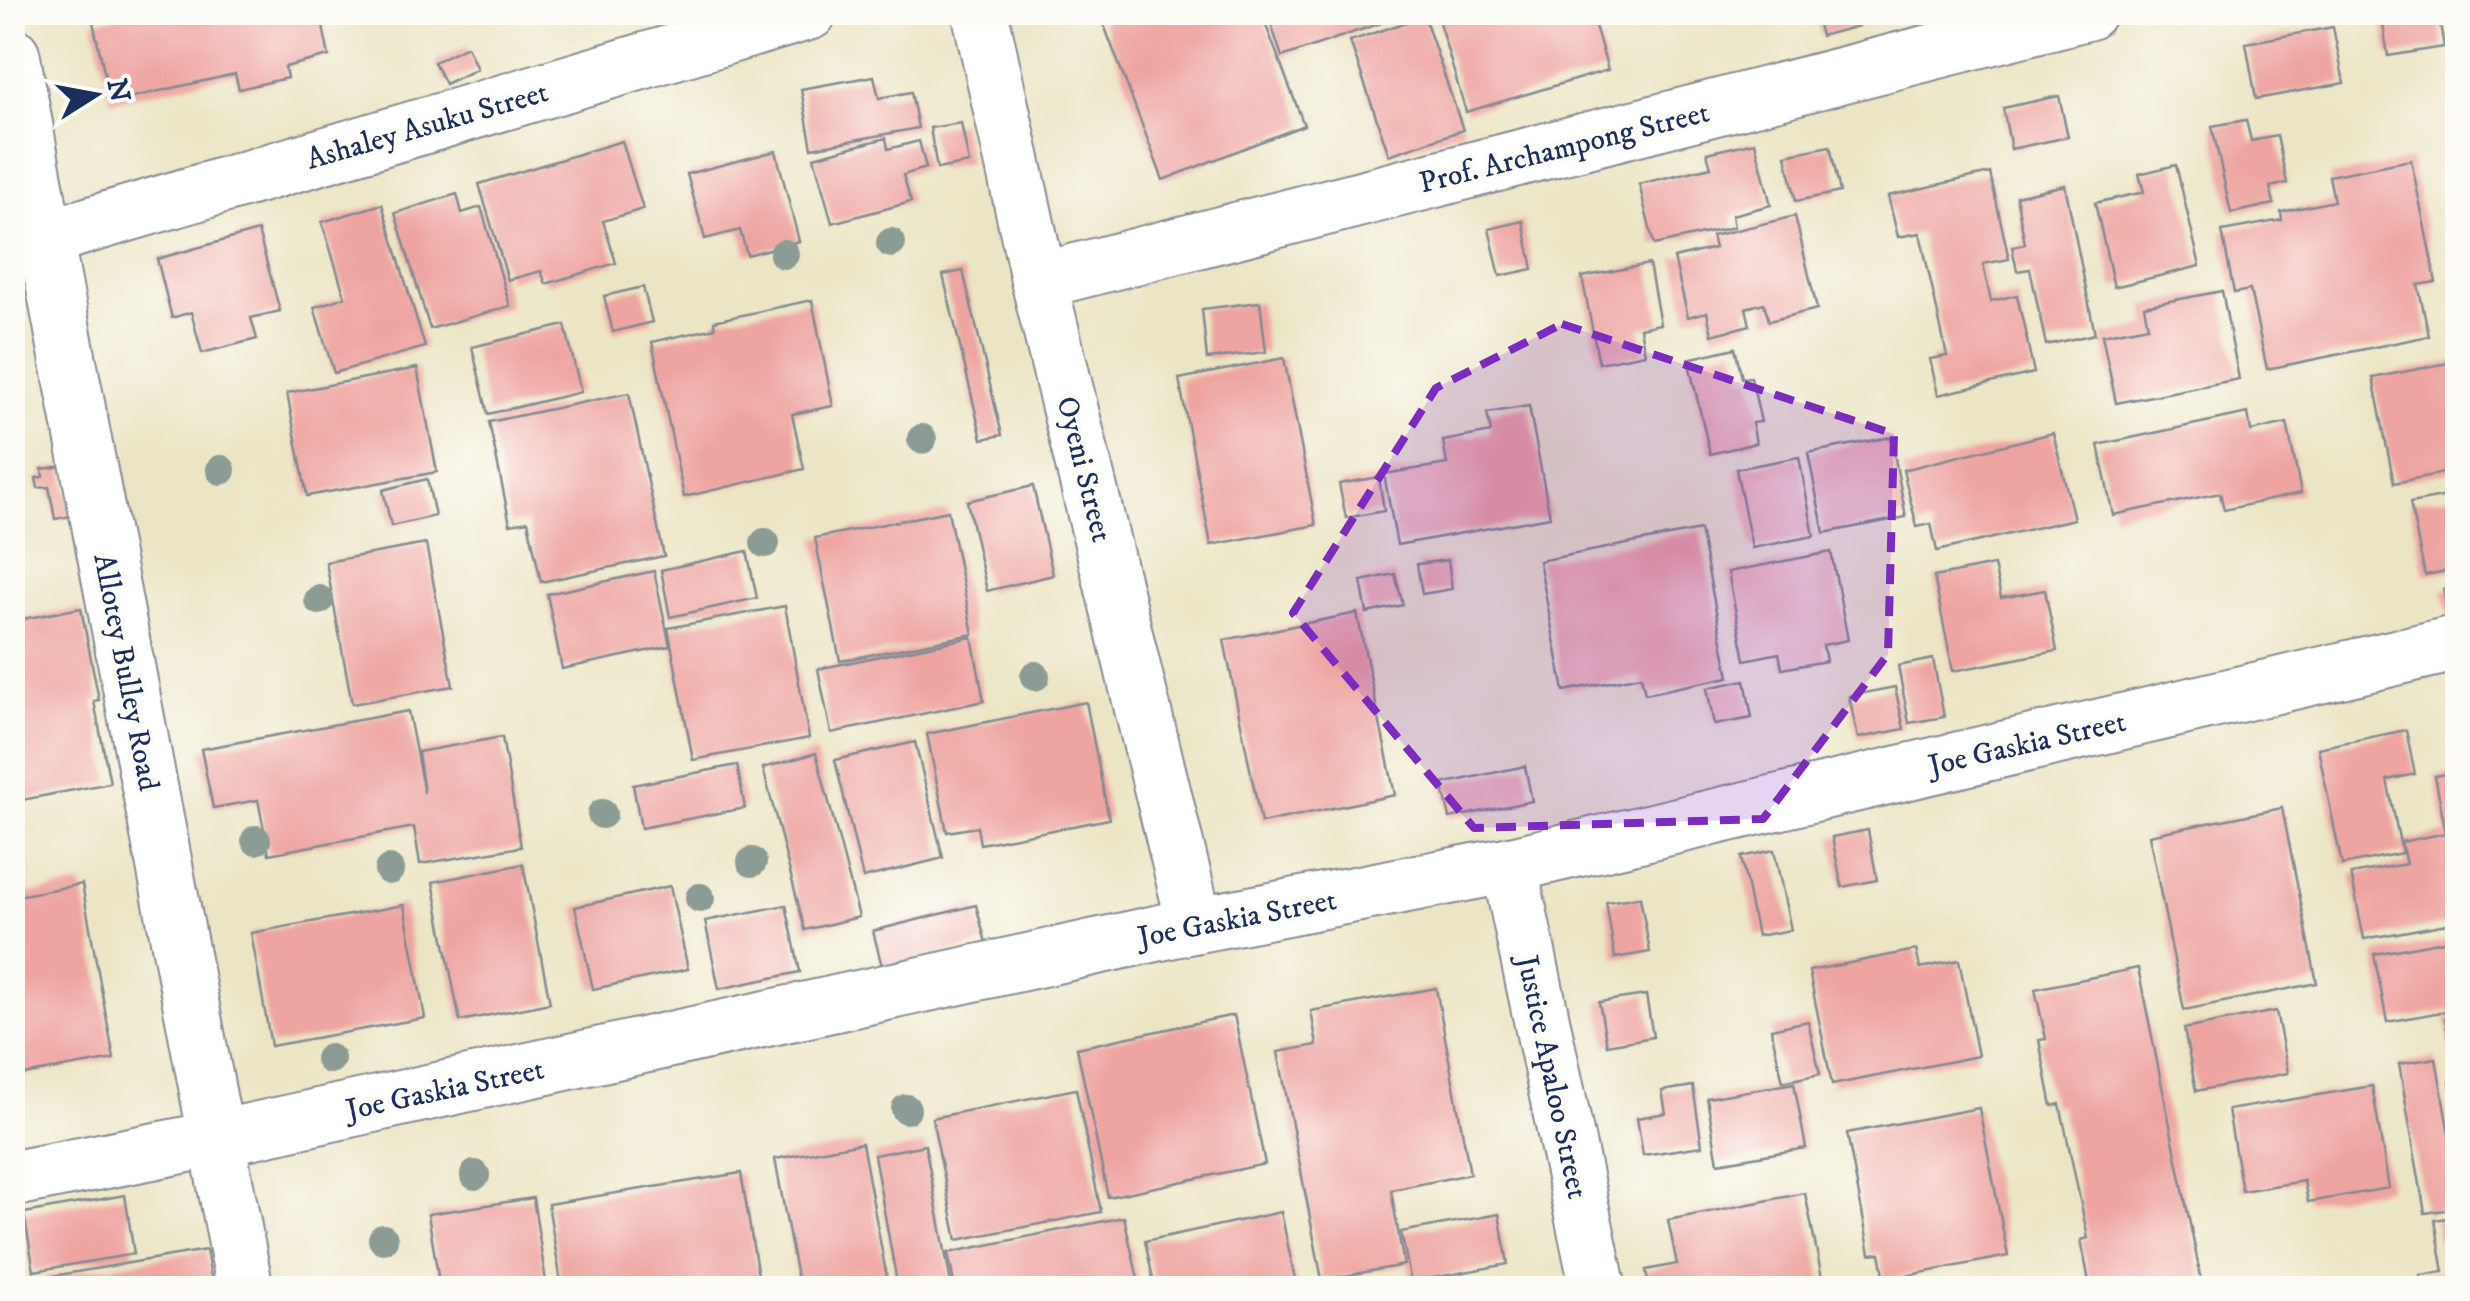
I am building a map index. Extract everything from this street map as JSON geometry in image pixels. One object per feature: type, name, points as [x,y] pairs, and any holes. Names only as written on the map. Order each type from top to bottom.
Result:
[{"type":"street","name":"Ashaley Asuku Street","points":[[45,238],[809,12]]},
{"type":"street","name":"Oyeni Street","points":[[980,12],[1039,281],[1195,924]]},
{"type":"street","name":"Prof. Archampong Street","points":[[1039,281],[2086,13]]},
{"type":"street","name":"Allotey Bulley Road","points":[[12,55],[245,1288]]},
{"type":"street","name":"Joe Gaskia Street","points":[[12,1179],[215,1140],[1195,924],[1508,864],[2458,642]]},
{"type":"street","name":"Justice Apaloo Street","points":[[1508,864],[1598,1288]]},
{"type":"highlighted area","points":[[1562,324],[1894,434],[1888,654],[1763,819],[1474,828],[1293,613],[1436,388]]},
{"type":"building","points":[[136,12],[320,12],[329,56],[285,67],[287,78],[239,89],[235,74],[111,102],[93,22]]},
{"type":"building","points":[[1099,12],[1261,12],[1304,125],[1163,180]]},
{"type":"building","points":[[1267,12],[1410,12],[1410,13],[1282,57]]},
{"type":"building","points":[[1436,12],[1591,12],[1608,70],[1466,112]]},
{"type":"building","points":[[1815,12],[1855,12],[1858,26],[1821,36]]},
{"type":"building","points":[[2381,12],[2438,12],[2444,47],[2388,56]]},
{"type":"building","points":[[2448,12],[2458,12],[2458,57],[2455,57]]},
{"type":"building","points":[[1424,16],[1463,130],[1389,155],[1350,41]]},
{"type":"building","points":[[2333,27],[2344,83],[2256,99],[2246,43]]},
{"type":"building","points":[[467,46],[477,69],[445,84],[434,62]]},
{"type":"building","points":[[874,76],[879,98],[911,92],[918,128],[812,148],[801,89]]},
{"type":"building","points":[[2059,96],[2068,137],[2011,149],[2003,108]]},
{"type":"building","points":[[2246,120],[2251,141],[2277,136],[2287,183],[2270,187],[2274,204],[2231,213],[2212,126]]},
{"type":"building","points":[[961,123],[969,163],[937,169],[930,128]]},
{"type":"building","points":[[886,138],[888,149],[919,141],[926,168],[903,175],[911,202],[832,223],[814,157]]},
{"type":"building","points":[[622,141],[643,209],[603,221],[616,263],[546,284],[541,271],[508,280],[479,184]]},
{"type":"building","points":[[1755,142],[1771,205],[1732,215],[1734,227],[1654,245],[1639,184],[1711,167],[1707,153]]},
{"type":"building","points":[[1830,146],[1840,192],[1796,201],[1786,155]]},
{"type":"building","points":[[776,151],[799,241],[747,255],[740,230],[705,239],[687,174]]},
{"type":"building","points":[[2411,160],[2436,282],[2418,285],[2429,336],[2267,369],[2250,290],[2234,293],[2222,231],[2282,220],[2281,212],[2334,201],[2329,176]]},
{"type":"building","points":[[2176,165],[2200,266],[2114,287],[2095,203],[2144,192],[2139,174]]},
{"type":"building","points":[[1990,173],[2009,259],[1983,264],[1991,301],[2017,295],[2034,373],[1938,395],[1930,359],[1947,356],[1920,233],[1898,237],[1888,196]]},
{"type":"building","points":[[2065,185],[2095,334],[2046,345],[2030,269],[2017,271],[2012,247],[2025,244],[2016,196]]},
{"type":"building","points":[[457,194],[462,213],[481,207],[510,306],[430,329],[395,213]]},
{"type":"building","points":[[382,204],[425,347],[334,373],[314,307],[345,297],[322,222]]},
{"type":"building","points":[[1795,216],[1817,309],[1769,321],[1764,303],[1746,308],[1750,325],[1712,335],[1707,312],[1688,317],[1674,258],[1715,248],[1712,236]]},
{"type":"building","points":[[1523,221],[1533,269],[1500,276],[1489,229]]},
{"type":"building","points":[[258,231],[280,311],[251,318],[257,339],[202,353],[191,312],[172,318],[157,259]]},
{"type":"building","points":[[1649,264],[1660,324],[1640,328],[1645,354],[1599,363],[1582,277]]},
{"type":"building","points":[[963,271],[1002,435],[982,439],[943,275]]},
{"type":"building","points":[[643,287],[652,322],[613,332],[604,296]]},
{"type":"building","points":[[2222,291],[2239,379],[2116,403],[2102,335],[2148,326],[2144,306]]},
{"type":"building","points":[[812,300],[833,406],[792,414],[804,469],[684,497],[652,342],[715,328],[714,321]]},
{"type":"building","points":[[1260,302],[1266,352],[1207,359],[1202,309]]},
{"type":"building","points":[[565,325],[581,392],[488,414],[472,347]]},
{"type":"building","points":[[1735,348],[1742,378],[1751,377],[1761,422],[1752,423],[1756,443],[1710,454],[1688,359]]},
{"type":"building","points":[[1284,358],[1316,525],[1211,545],[1179,379]]},
{"type":"building","points":[[2458,361],[2458,470],[2394,483],[2373,378]]},
{"type":"building","points":[[417,368],[437,472],[307,496],[287,393]]},
{"type":"building","points":[[629,393],[664,556],[541,582],[528,521],[510,524],[489,422]]},
{"type":"building","points":[[1529,406],[1550,517],[1397,545],[1384,474],[1447,464],[1443,441],[1491,432],[1487,413]]},
{"type":"building","points":[[2248,413],[2251,431],[2287,423],[2301,493],[2224,510],[2220,493],[2113,515],[2098,445]]},
{"type":"building","points":[[2053,433],[2074,519],[1937,551],[1931,524],[1917,527],[1903,470]]},
{"type":"building","points":[[1891,437],[1906,517],[1824,533],[1808,453]]},
{"type":"building","points":[[12,452],[16,452],[23,490],[12,492]]},
{"type":"building","points":[[1799,457],[1814,536],[1752,548],[1736,469]]},
{"type":"building","points":[[63,466],[71,516],[55,519],[49,487],[38,488],[36,478],[43,477],[42,469]]},
{"type":"building","points":[[1379,477],[1384,511],[1346,518],[1339,484]]},
{"type":"building","points":[[427,479],[435,516],[391,526],[383,490]]},
{"type":"building","points":[[1033,486],[1053,575],[987,591],[967,501]]},
{"type":"building","points":[[2458,494],[2458,569],[2425,575],[2410,503]]},
{"type":"building","points":[[948,511],[973,634],[840,661],[815,538]]},
{"type":"building","points":[[1700,530],[1729,677],[1645,694],[1641,676],[1564,691],[1539,561]]},
{"type":"building","points":[[426,544],[453,686],[352,704],[326,562]]},
{"type":"building","points":[[747,551],[757,598],[670,617],[661,570]]},
{"type":"building","points":[[1831,552],[1848,640],[1823,645],[1826,661],[1782,669],[1779,653],[1745,660],[1728,572]]},
{"type":"building","points":[[1448,560],[1452,589],[1422,594],[1417,564]]},
{"type":"building","points":[[1994,565],[2001,598],[2045,590],[2057,651],[1953,671],[1934,577]]},
{"type":"building","points":[[654,571],[670,646],[562,669],[547,594]]},
{"type":"building","points":[[1395,574],[1403,605],[1367,613],[1361,581]]},
{"type":"building","points":[[2458,587],[2458,620],[2450,622],[2443,590]]},
{"type":"building","points":[[785,606],[809,738],[693,760],[668,628]]},
{"type":"building","points":[[81,608],[110,783],[12,802],[12,614],[22,612],[23,619]]},
{"type":"building","points":[[1357,613],[1395,795],[1261,823],[1224,640]]},
{"type":"building","points":[[972,637],[984,701],[831,733],[818,669]]},
{"type":"building","points":[[1933,659],[1944,717],[1909,723],[1898,666]]},
{"type":"building","points":[[1745,680],[1752,718],[1714,725],[1707,688]]},
{"type":"building","points":[[1895,687],[1904,729],[1858,738],[1849,696]]},
{"type":"building","points":[[1086,702],[1109,819],[980,844],[977,827],[947,832],[927,734]]},
{"type":"building","points":[[408,711],[424,793],[418,752],[502,737],[521,847],[420,864],[414,827],[269,854],[258,800],[213,808],[201,749]]},
{"type":"building","points":[[2406,730],[2415,774],[2387,780],[2402,853],[2342,865],[2318,748]]},
{"type":"building","points":[[915,742],[943,858],[863,878],[835,760]]},
{"type":"building","points":[[816,753],[859,917],[805,930],[763,768]]},
{"type":"building","points":[[737,765],[745,808],[641,828],[633,785]]},
{"type":"building","points":[[1525,766],[1532,801],[1450,818],[1442,784]]},
{"type":"building","points":[[2458,772],[2458,922],[2364,939],[2351,874],[2406,864],[2401,842],[2446,833],[2435,776]]},
{"type":"building","points":[[2282,808],[2317,983],[2184,1010],[2149,835]]},
{"type":"building","points":[[1868,830],[1877,880],[1842,887],[1832,837]]},
{"type":"building","points":[[1774,850],[1791,930],[1757,936],[1741,857]]},
{"type":"building","points":[[523,864],[550,1003],[460,1021],[433,882]]},
{"type":"building","points":[[82,884],[114,1059],[12,1077],[12,897]]},
{"type":"building","points":[[670,886],[688,969],[593,989],[575,907]]},
{"type":"building","points":[[1640,897],[1650,952],[1615,958],[1606,902]]},
{"type":"building","points":[[404,905],[425,1018],[271,1046],[251,933]]},
{"type":"building","points":[[786,905],[800,972],[719,989],[705,921]]},
{"type":"building","points":[[976,905],[986,943],[883,970],[873,931]]},
{"type":"building","points":[[2454,939],[2458,955],[2458,1009],[2387,1022],[2374,954]]},
{"type":"building","points":[[1916,950],[1920,968],[1959,960],[1978,1056],[1832,1085],[1809,971]]},
{"type":"building","points":[[2138,968],[2203,1288],[2090,1287],[2081,1240],[2088,1238],[2060,1104],[2052,1106],[2039,1040],[2046,1039],[2035,989]]},
{"type":"building","points":[[1436,988],[1470,1174],[1391,1190],[1404,1265],[1322,1280],[1278,1052],[1317,1045],[1311,1011]]},
{"type":"building","points":[[1646,995],[1653,1037],[1607,1045],[1599,1002]]},
{"type":"building","points":[[2276,1011],[2288,1073],[2196,1091],[2184,1029]]},
{"type":"building","points":[[1234,1015],[1265,1164],[1108,1197],[1077,1048]]},
{"type":"building","points":[[2458,1016],[2458,1067],[2454,1068],[2445,1018]]},
{"type":"building","points":[[1808,1021],[1820,1074],[1783,1082],[1771,1029]]},
{"type":"building","points":[[2436,1058],[2458,1208],[2425,1213],[2399,1064]]},
{"type":"building","points":[[2458,1081],[2458,1115],[2455,1115],[2450,1082]]},
{"type":"building","points":[[1794,1083],[1806,1148],[1718,1163],[1707,1098]]},
{"type":"building","points":[[1693,1086],[1702,1146],[1643,1155],[1637,1118],[1666,1113],[1662,1091]]},
{"type":"building","points":[[2372,1086],[2389,1188],[2308,1202],[2304,1181],[2242,1191],[2228,1110]]},
{"type":"building","points":[[1076,1089],[1101,1212],[957,1240],[932,1118]]},
{"type":"building","points":[[1979,1108],[2008,1256],[1885,1280],[1880,1253],[1870,1254],[1847,1133]]},
{"type":"building","points":[[862,1143],[888,1284],[866,1288],[799,1288],[775,1159]]},
{"type":"building","points":[[925,1145],[952,1288],[898,1288],[874,1155]]},
{"type":"building","points":[[741,1173],[760,1288],[562,1288],[548,1204]]},
{"type":"building","points":[[1805,1193],[1824,1288],[1649,1288],[1646,1270],[1677,1264],[1668,1220]]},
{"type":"building","points":[[125,1195],[134,1254],[34,1271],[24,1213]]},
{"type":"building","points":[[533,1198],[547,1288],[440,1288],[428,1214]]},
{"type":"building","points":[[1281,1212],[1297,1288],[1155,1288],[1145,1241]]},
{"type":"building","points":[[1499,1214],[1508,1264],[1411,1282],[1401,1232]]},
{"type":"building","points":[[2458,1216],[2458,1288],[2423,1288],[2420,1275],[2444,1272],[2435,1220]]},
{"type":"building","points":[[1124,1217],[1140,1288],[955,1288],[948,1253]]},
{"type":"building","points":[[206,1250],[213,1288],[43,1288],[41,1278]]}]
